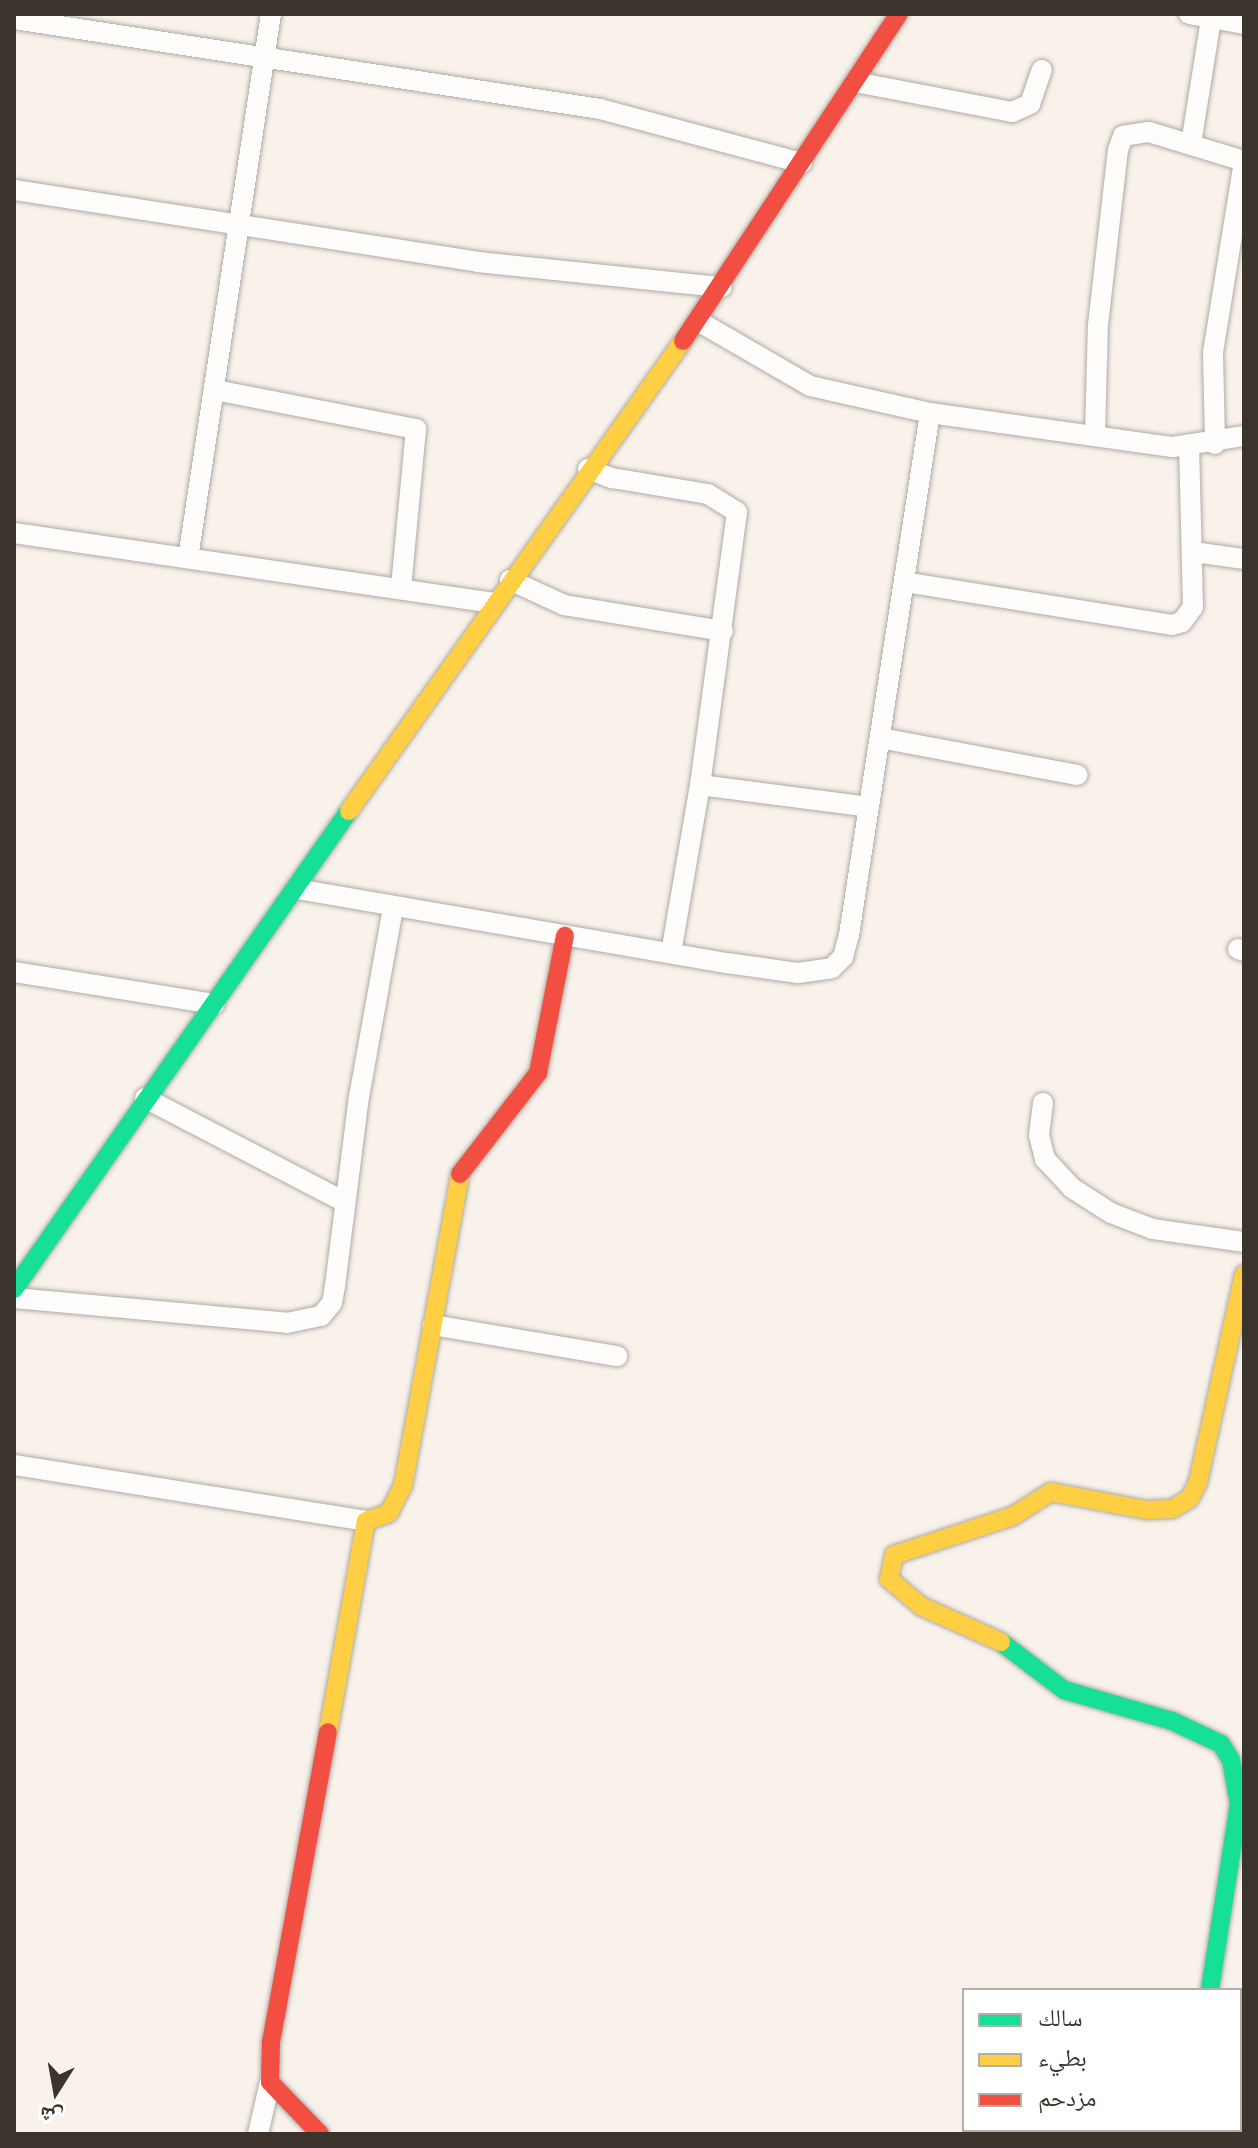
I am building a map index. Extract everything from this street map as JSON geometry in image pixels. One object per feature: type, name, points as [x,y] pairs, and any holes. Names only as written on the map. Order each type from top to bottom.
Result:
[{"type":"street","points":[[188,558],[241,227],[271,14]]},
{"type":"street","points":[[14,1289],[145,1098],[297,889],[588,469],[722,287],[899,14]]},
{"type":"street","points":[[1189,14],[1244,24]]},
{"type":"street","points":[[14,19],[64,20],[264,57],[600,109],[802,163]]},
{"type":"street","points":[[1191,144],[1211,19]]},
{"type":"street","points":[[855,82],[1012,112],[1030,104],[1042,70]]},
{"type":"street","points":[[1095,436],[1098,325],[1118,150],[1123,136],[1134,132],[1191,144],[1244,161],[1213,353],[1215,444]]},
{"type":"street","points":[[14,190],[241,227],[612,279],[722,287]]},
{"type":"street","points":[[698,321],[810,386],[930,413],[1189,447],[1244,436]]},
{"type":"street","points":[[215,390],[416,429],[401,588]]},
{"type":"street","points":[[297,889],[393,908],[798,973],[832,968],[843,957],[849,935],[930,413]]},
{"type":"street","points":[[904,582],[1172,625],[1190,615],[1193,607],[1189,447]]},
{"type":"street","points":[[588,469],[612,478],[708,494],[732,505],[738,521],[700,785],[671,953]]},
{"type":"street","points":[[14,533],[494,603]]},
{"type":"street","points":[[1194,552],[1244,559]]},
{"type":"street","points":[[510,580],[564,605],[723,631]]},
{"type":"street","points":[[880,738],[1078,775]]},
{"type":"street","points":[[700,785],[869,807]]},
{"type":"street","points":[[14,1298],[308,1322],[332,1303],[343,1201],[393,908]]},
{"type":"street","points":[[14,1465],[366,1521],[389,1513],[403,1486],[458,1177],[538,1073],[565,936]]},
{"type":"street","points":[[14,972],[214,1004]]},
{"type":"street","points":[[145,1098],[343,1201]]},
{"type":"street","points":[[1043,1103],[1039,1135],[1045,1159],[1072,1188],[1111,1213],[1153,1229],[1244,1242]]},
{"type":"street","points":[[1210,1988],[1239,1804],[1231,1760],[1221,1744],[1172,1721],[1099,1704],[1056,1686],[999,1640],[921,1606],[889,1579],[887,1570],[894,1555],[1013,1516],[1051,1492],[1146,1510],[1172,1509],[1190,1498],[1244,1274]]},
{"type":"street","points":[[433,1325],[617,1356]]},
{"type":"street","points":[[258,2134],[270,2082],[271,2042],[366,1521]]},
{"type":"street","points":[[270,2082],[320,2134]]},
{"type":"traffic: fast","points":[[14,1289],[349,811]]},
{"type":"traffic: fast","points":[[1001,1642],[1064,1690],[1172,1721],[1221,1744],[1231,1760],[1239,1804],[1210,1988]]},
{"type":"traffic: slow","points":[[349,811],[683,341]]},
{"type":"traffic: slow","points":[[328,1732],[366,1521],[389,1513],[403,1486],[460,1174]]},
{"type":"traffic: slow","points":[[1001,1642],[921,1606],[889,1579],[894,1555],[1013,1516],[1051,1492],[1146,1510],[1172,1509],[1190,1498],[1198,1482],[1244,1274]]},
{"type":"traffic: jam","points":[[683,341],[899,14]]},
{"type":"traffic: jam","points":[[460,1174],[538,1073],[565,936]]},
{"type":"traffic: jam","points":[[320,2134],[270,2082],[271,2042],[328,1732]]},
{"type":"traffic: jam","points":[[1243,2134],[1244,2130]]}]
